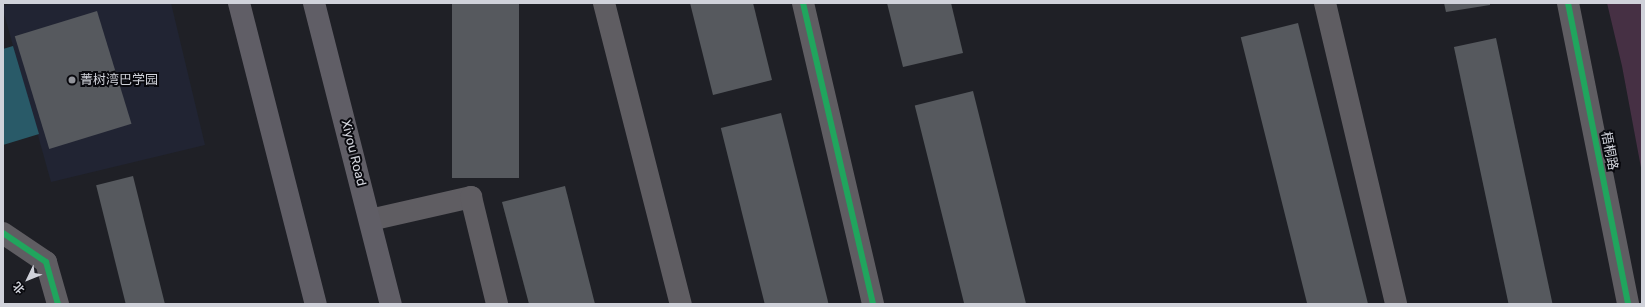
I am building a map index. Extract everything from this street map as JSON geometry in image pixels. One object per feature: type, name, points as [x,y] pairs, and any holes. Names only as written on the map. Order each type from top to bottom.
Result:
[{"type":"main road","points":[[239,3],[316,304]]},
{"type":"main road","name":"Xiyou Road","points":[[314,3],[391,304]]},
{"type":"street","points":[[604,3],[681,304]]},
{"type":"street","points":[[803,3],[873,304]]},
{"type":"street","points":[[1325,3],[1396,304]]},
{"type":"street","name":"梧桐路","points":[[1568,3],[1628,304]]},
{"type":"street","points":[[370,220],[471,197],[497,304]]},
{"type":"street","points":[[3,233],[46,262],[58,304]]},
{"type":"shaded area","points":[[13,3],[171,3],[205,145],[51,182],[3,10],[3,6]]},
{"type":"shaded area","points":[[1607,3],[1642,3],[1642,173],[1622,66]]},
{"type":"shaded area","points":[[13,46],[39,134],[3,145],[3,49]]},
{"type":"building","points":[[452,3],[519,3],[519,178],[452,178]]},
{"type":"building","points":[[690,3],[753,3],[772,80],[713,95]]},
{"type":"building","points":[[887,3],[951,3],[963,53],[903,67]]},
{"type":"building","points":[[1444,3],[1490,3],[1490,5],[1446,12]]},
{"type":"building","name":"菁树湾巴学园","points":[[97,11],[131,124],[49,149],[15,36]]},
{"type":"building","points":[[1298,23],[1368,304],[1307,304],[1241,37]]},
{"type":"building","points":[[1496,38],[1553,304],[1509,304],[1454,47]]},
{"type":"building","points":[[973,91],[1026,303],[964,304],[915,106]]},
{"type":"building","points":[[781,113],[829,304],[765,304],[721,128]]},
{"type":"building","points":[[133,176],[165,304],[126,304],[96,185]]},
{"type":"building","points":[[565,186],[595,304],[529,304],[502,202]]},
{"type":"cycle path","points":[[803,3],[873,304]]},
{"type":"cycle path","points":[[1568,3],[1628,304]]},
{"type":"cycle path","points":[[3,233],[46,262],[58,304]]},
{"type":"place","name":"菁树湾巴学园","points":[[72,80]]}]
